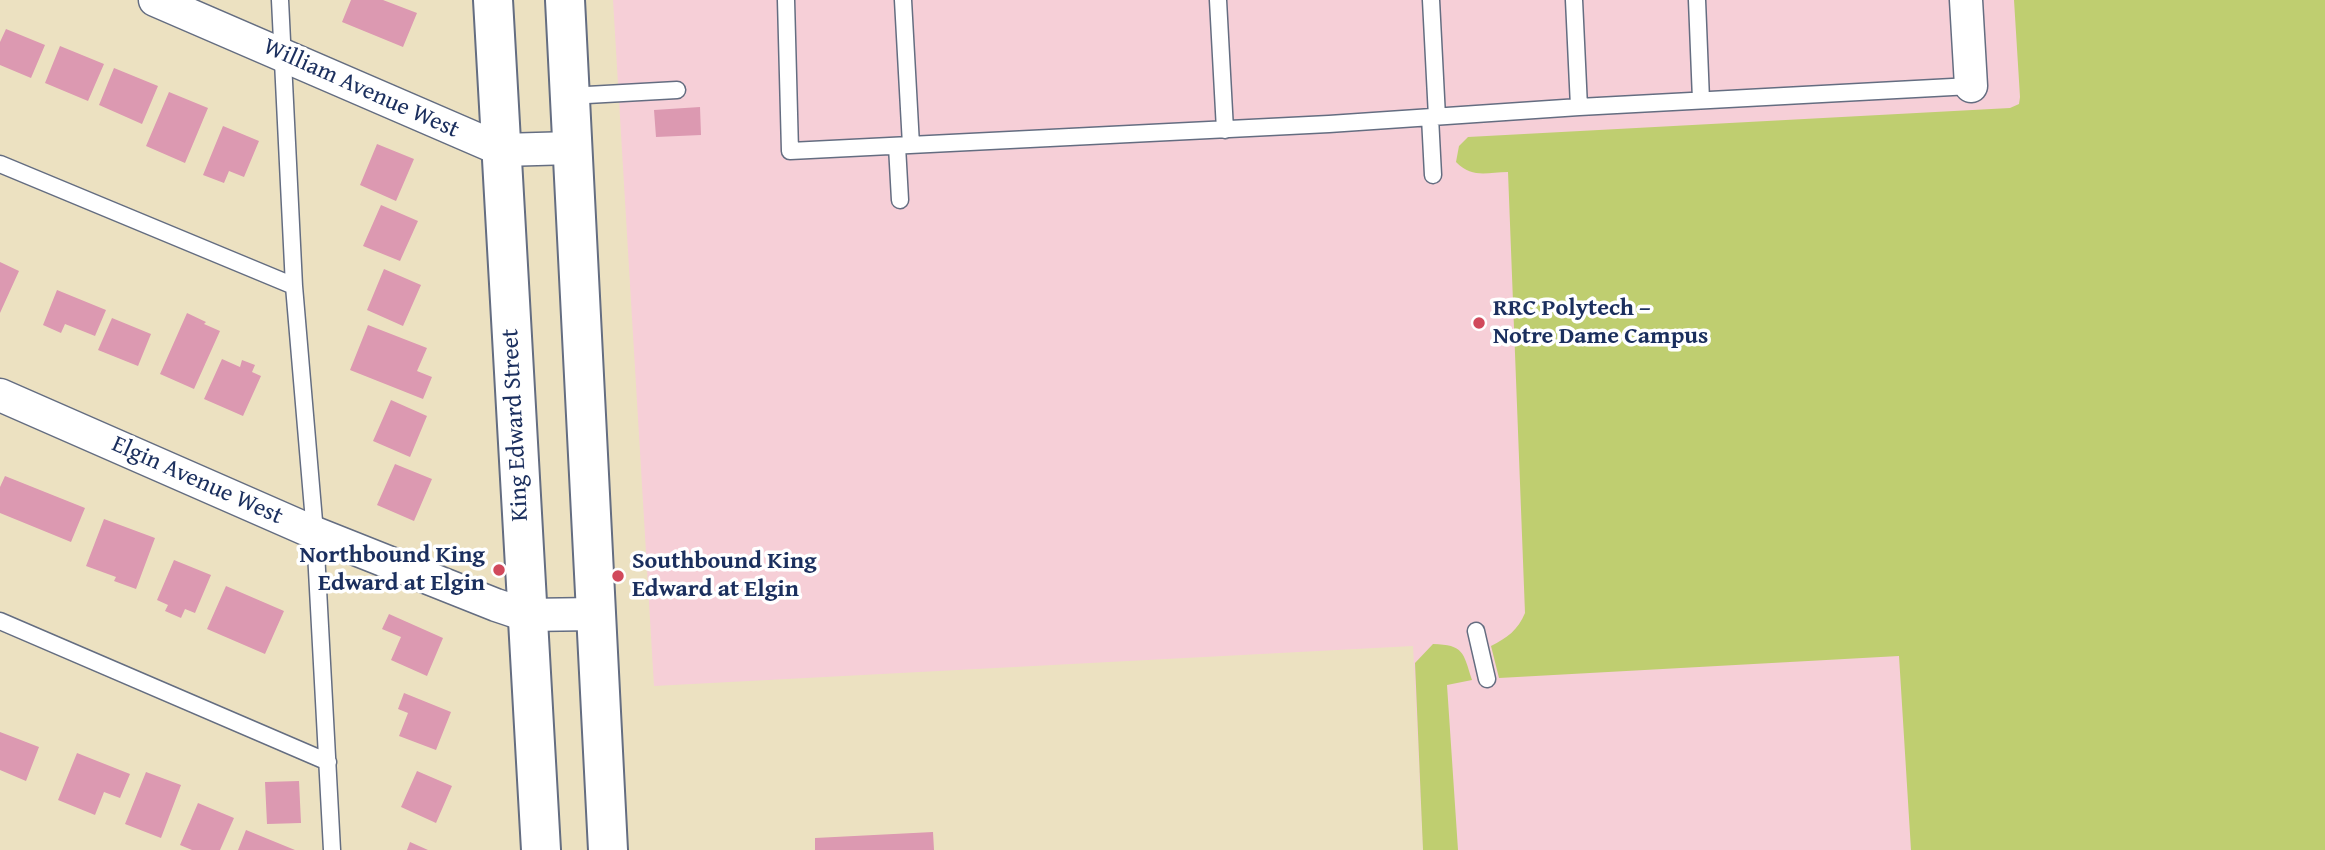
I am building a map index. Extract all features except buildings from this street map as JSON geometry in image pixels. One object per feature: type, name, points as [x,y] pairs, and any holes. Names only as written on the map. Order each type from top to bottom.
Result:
[{"type":"main road","name":"King Edward Street","points":[[493,0],[541,850]]},
{"type":"main road","points":[[565,0],[608,850]]},
{"type":"street","name":"William Avenue West","points":[[155,0],[502,150],[572,148]]},
{"type":"street","points":[[1966,0],[1972,86]]},
{"type":"street","name":"Elgin Avenue West","points":[[0,395],[315,533],[526,615],[597,614]]},
{"type":"lane","points":[[281,0],[294,286],[315,533],[332,850]]},
{"type":"lane","points":[[786,0],[790,151],[1225,130],[1579,107],[1972,86]]},
{"type":"lane","points":[[900,200],[904,145],[902,0]]},
{"type":"lane","points":[[1218,0],[1225,130]]},
{"type":"lane","points":[[1431,0],[1433,175]]},
{"type":"lane","points":[[1574,0],[1579,107]]},
{"type":"lane","points":[[1697,0],[1701,100]]},
{"type":"lane","points":[[569,96],[677,90]]},
{"type":"lane","points":[[0,164],[294,286]]},
{"type":"lane","points":[[0,621],[328,762]]},
{"type":"lane","points":[[1476,631],[1488,679]]},
{"type":"shaded area","name":"RRC Polytech – Notre Dame Campus","points":[[613,0],[2325,0],[2325,850],[1423,850],[1413,646],[654,686]]},
{"type":"green space","points":[[2014,0],[2325,0],[2325,850],[1911,850],[1899,656],[1499,678],[1491,646],[1511,633],[1525,613],[1508,172],[1468,171],[1456,162],[1459,146],[1468,137],[2010,108],[2019,104],[2020,97]]},
{"type":"green space","points":[[1433,644],[1457,648],[1464,657],[1472,680],[1447,685],[1458,850],[1423,850],[1415,663]]},
{"type":"place","name":"RRC Polytech – Notre Dame Campus","points":[[1479,323]]},
{"type":"place","name":"Northbound King Edward at Elgin","points":[[499,570]]},
{"type":"place","name":"Southbound King Edward at Elgin","points":[[618,576]]}]
